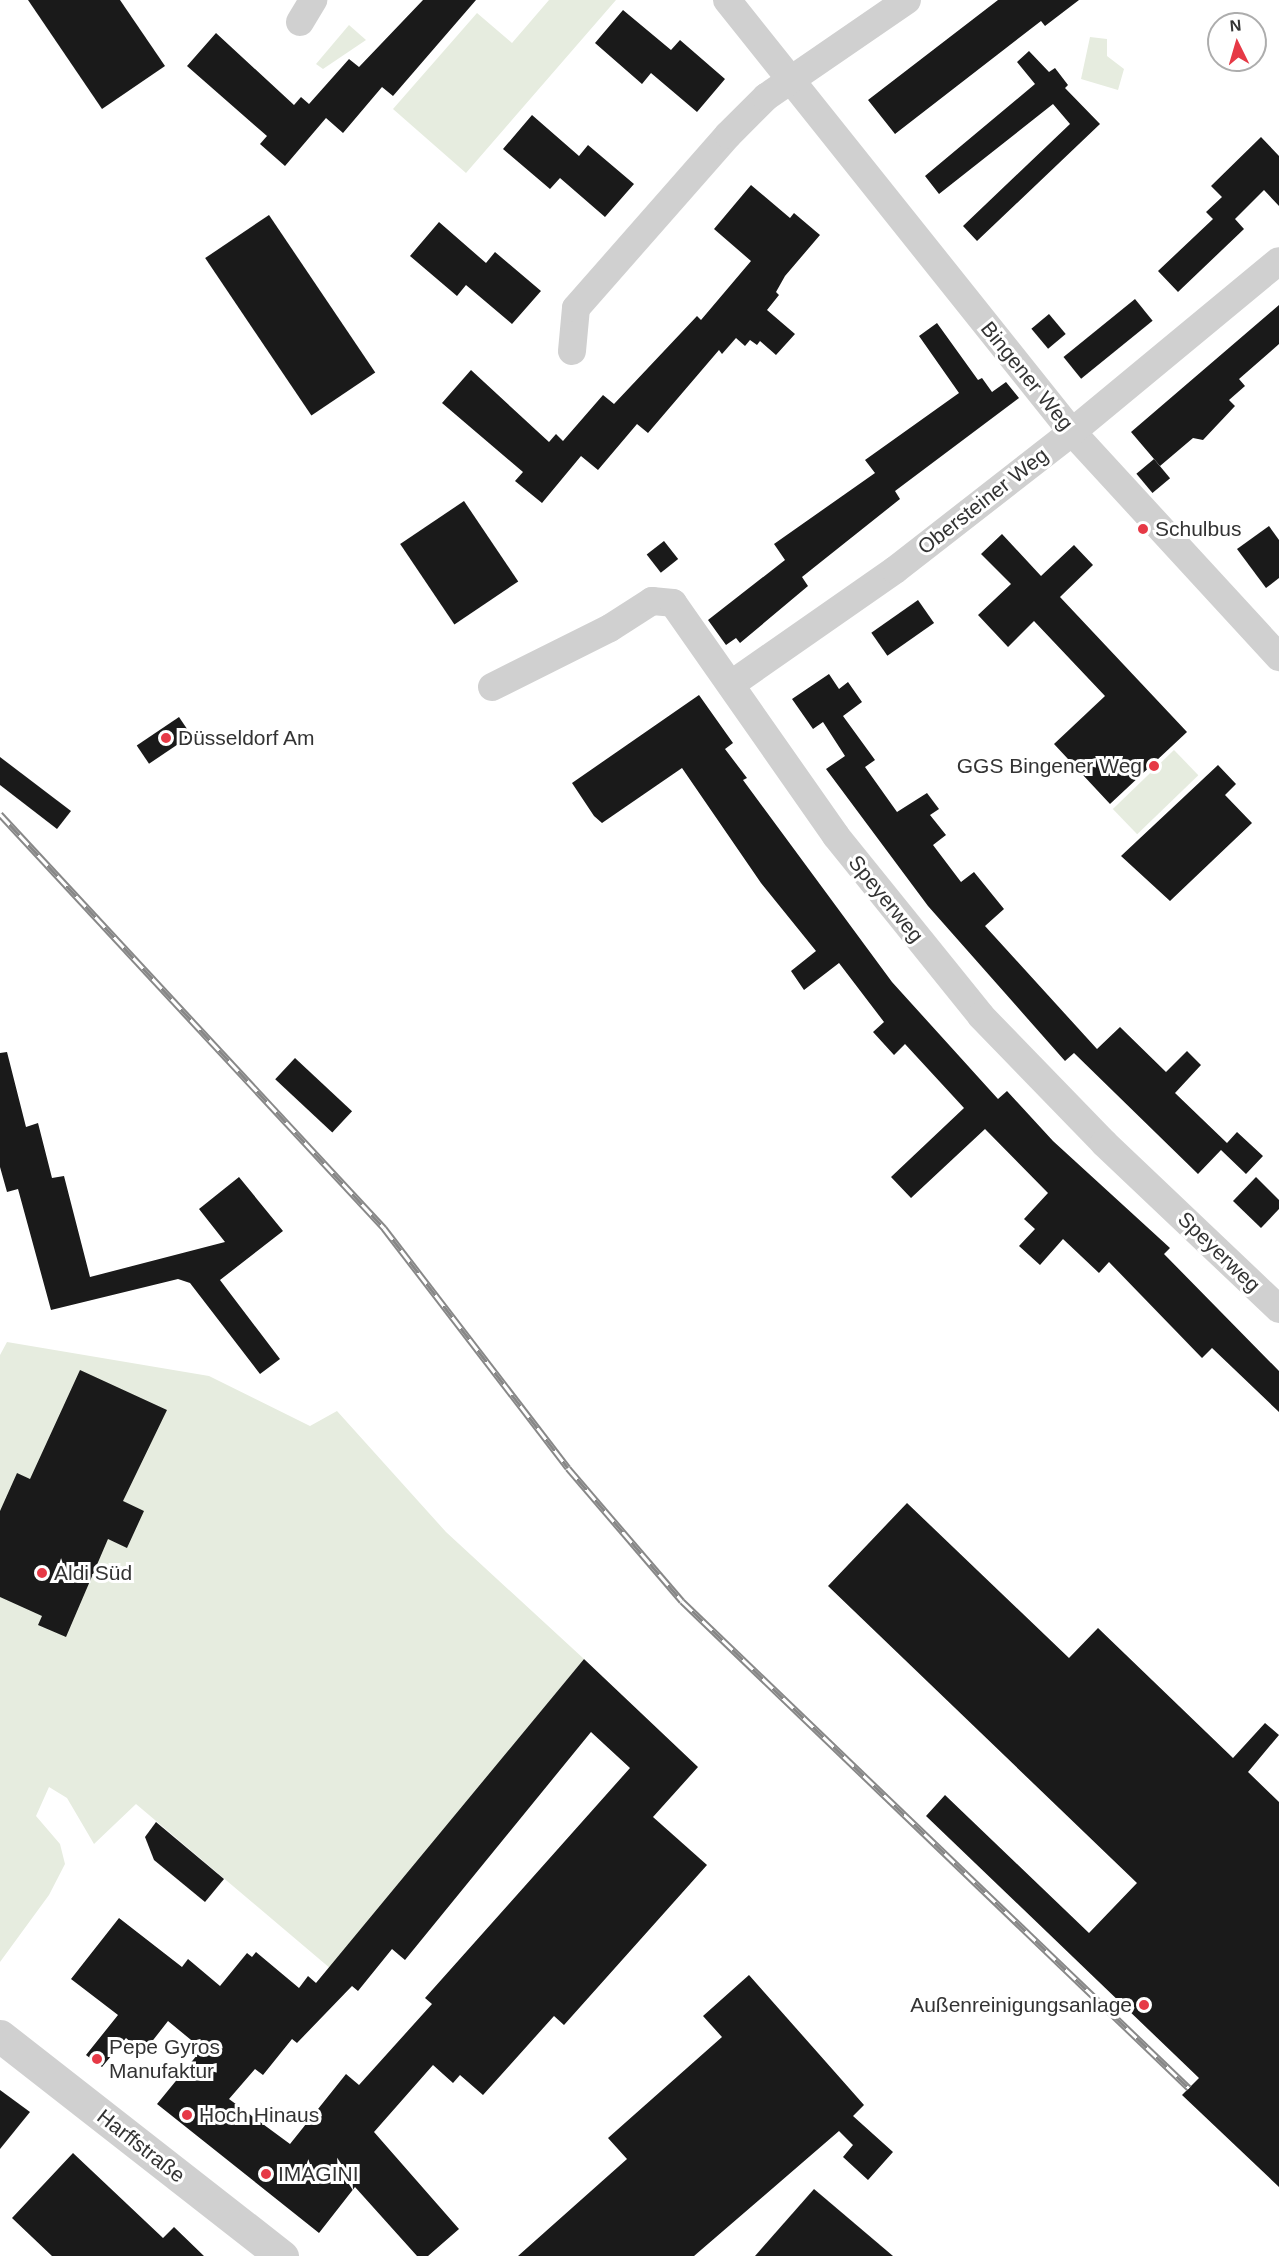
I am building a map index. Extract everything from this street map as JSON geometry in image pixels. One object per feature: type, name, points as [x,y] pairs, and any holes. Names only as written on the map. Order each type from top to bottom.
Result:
[{"type":"street","name":"Bingener Weg","points":[[727,0],[1072,432],[1279,657]]},
{"type":"street","points":[[572,351],[576,308],[728,135],[766,97],[791,82],[907,0]]},
{"type":"street","name":"Obersteiner Weg","points":[[733,683],[895,570],[1072,432],[1278,263]]},
{"type":"street","name":"Speyerweg","points":[[492,687],[659,599],[681,610],[836,836],[981,1016],[1104,1143],[1279,1309]]},
{"type":"street","name":"Harffstraße","points":[[0,2036],[282,2256]]},
{"type":"shaded area","points":[[549,0],[616,0],[466,173],[393,109],[477,13],[512,43]]},
{"type":"shaded area","points":[[349,25],[366,40],[323,69],[316,64]]},
{"type":"shaded area","points":[[1090,37],[1107,39],[1107,56],[1124,69],[1118,90],[1081,79]]},
{"type":"shaded area","points":[[1174,750],[1198,775],[1137,834],[1113,809]]},
{"type":"shaded area","points":[[7,1342],[209,1376],[310,1426],[337,1411],[446,1532],[584,1659],[331,1969],[136,1804],[94,1844],[67,1798],[49,1787],[36,1816],[60,1844],[65,1864],[49,1895],[0,1962],[0,1355]]},
{"type":"building","points":[[28,0],[120,0],[165,66],[102,109]]},
{"type":"building","points":[[423,0],[476,0],[393,96],[382,87],[343,133],[326,118],[285,166],[260,144],[267,136],[187,66],[216,33],[294,105],[301,97],[309,104],[349,59],[359,67]]},
{"type":"building","points":[[998,0],[1079,0],[1045,26],[1041,21],[895,134],[868,100]]},
{"type":"building","points":[[623,10],[671,50],[680,40],[725,79],[697,112],[651,73],[642,84],[595,43]]},
{"type":"building","points":[[1029,51],[1049,72],[1055,68],[1068,85],[1065,88],[1100,124],[977,241],[963,226],[1070,124],[1053,104],[939,194],[925,176],[1035,84],[1017,62]]},
{"type":"building","points":[[532,115],[579,156],[588,145],[634,184],[605,217],[560,178],[550,189],[503,149]]},
{"type":"building","points":[[1261,137],[1279,156],[1279,206],[1264,190],[1235,219],[1244,229],[1178,292],[1158,271],[1213,219],[1206,212],[1222,197],[1211,186]]},
{"type":"building","points":[[751,185],[790,218],[794,213],[820,235],[785,276],[776,292],[779,295],[767,310],[795,334],[776,355],[760,341],[757,345],[750,340],[745,346],[736,338],[722,354],[719,350],[648,433],[637,424],[598,470],[581,456],[542,503],[515,481],[523,472],[442,403],[471,370],[549,442],[556,434],[563,441],[603,395],[614,404],[697,316],[701,320],[751,261],[714,229]]},
{"type":"building","points":[[269,215],[375,373],[311,416],[205,258]]},
{"type":"building","points":[[439,222],[486,263],[495,252],[541,291],[512,324],[466,285],[457,296],[410,256]]},
{"type":"building","points":[[1135,299],[1153,321],[1081,379],[1064,357]]},
{"type":"building","points":[[1279,305],[1279,344],[1239,379],[1245,386],[1229,400],[1235,406],[1203,440],[1193,438],[1160,466],[1131,432]]},
{"type":"building","points":[[1049,314],[1066,334],[1048,349],[1031,329]]},
{"type":"building","points":[[937,323],[978,380],[982,378],[992,392],[1006,382],[1019,398],[895,491],[900,499],[802,577],[808,586],[740,643],[736,638],[726,645],[708,620],[785,560],[774,544],[875,473],[865,460],[959,393],[919,336]]},
{"type":"building","points":[[1154,459],[1170,478],[1152,493],[1136,474]]},
{"type":"building","points":[[464,501],[518,581],[454,624],[400,544]]},
{"type":"building","points":[[1269,526],[1279,540],[1279,578],[1266,588],[1237,549]]},
{"type":"building","points":[[1002,534],[1041,576],[1074,545],[1093,565],[1060,597],[1187,732],[1110,804],[1054,744],[1105,696],[1034,621],[1008,647],[978,615],[1011,584],[981,554]]},
{"type":"building","points":[[664,541],[678,559],[661,573],[647,555]]},
{"type":"building","points":[[918,600],[934,623],[887,656],[871,633]]},
{"type":"building","points":[[829,674],[839,689],[848,682],[862,702],[843,716],[875,760],[865,767],[897,812],[927,793],[939,809],[930,815],[946,835],[933,845],[961,882],[974,872],[1004,909],[985,926],[1097,1049],[1120,1027],[1166,1072],[1187,1051],[1201,1065],[1175,1093],[1227,1143],[1237,1132],[1263,1156],[1246,1174],[1221,1150],[1198,1174],[1074,1053],[1065,1061],[928,906],[826,769],[845,756],[823,722],[813,729],[792,699]]},
{"type":"building","points":[[699,695],[733,743],[725,749],[747,778],[743,780],[892,982],[998,1099],[1007,1091],[1053,1141],[1170,1248],[1164,1254],[1279,1371],[1279,1412],[1212,1348],[1202,1358],[1109,1262],[1099,1273],[1063,1239],[1040,1265],[1019,1246],[1035,1229],[1024,1219],[1048,1193],[985,1129],[911,1198],[891,1177],[964,1108],[905,1044],[894,1055],[873,1032],[884,1022],[839,963],[804,990],[791,971],[816,951],[761,883],[682,768],[602,823],[594,816],[572,783]]},
{"type":"building","name":"Düsseldorf Am","points":[[179,717],[191,735],[149,764],[137,746]]},
{"type":"building","points":[[0,757],[71,811],[57,829],[0,785]]},
{"type":"building","points":[[1218,765],[1236,784],[1225,795],[1252,823],[1170,901],[1121,856]]},
{"type":"building","points":[[7,1052],[26,1127],[38,1123],[52,1178],[64,1176],[90,1277],[225,1242],[199,1209],[239,1177],[283,1231],[220,1280],[280,1359],[260,1374],[190,1283],[178,1279],[51,1310],[18,1189],[7,1192],[0,1167],[0,1053]]},
{"type":"building","points":[[295,1058],[352,1111],[332,1132],[275,1079]]},
{"type":"building","points":[[1256,1177],[1279,1200],[1279,1209],[1261,1228],[1233,1201]]},
{"type":"building","points":[[80,1370],[167,1410],[123,1501],[144,1511],[127,1548],[108,1539],[66,1637],[38,1625],[42,1616],[0,1597],[0,1511],[17,1473],[30,1479]]},
{"type":"building","points":[[907,1503],[1069,1658],[1098,1628],[1233,1758],[1265,1723],[1279,1735],[1248,1772],[1279,1802],[1279,2187],[1182,2095],[1199,2078],[926,1816],[945,1795],[1089,1933],[1137,1883],[828,1586]]},
{"type":"building","points":[[584,1659],[698,1767],[653,1817],[707,1865],[564,2025],[554,2016],[483,2095],[460,2075],[453,2083],[433,2065],[374,2132],[459,2229],[428,2256],[417,2256],[355,2187],[319,2233],[157,2104],[202,2049],[168,2021],[143,2053],[126,2038],[102,2067],[86,2055],[118,2015],[71,1979],[119,1918],[182,1967],[188,1959],[220,1986],[247,1953],[252,1957],[256,1952],[299,1988],[308,1976],[316,1983]],"holes":[[[591,1732],[630,1768],[425,1998],[432,2004],[359,2085],[346,2074],[290,2144],[229,2099],[255,2069],[263,2075],[292,2039],[297,2043],[352,1986],[358,1991],[392,1949],[405,1960]]]},
{"type":"building","points":[[156,1822],[224,1879],[205,1902],[154,1860],[145,1837]]},
{"type":"building","points":[[749,1975],[864,2105],[853,2116],[893,2152],[868,2180],[843,2157],[853,2145],[839,2131],[694,2256],[518,2256],[627,2159],[608,2138],[722,2037],[703,2016]]},
{"type":"building","points":[[0,2090],[30,2112],[0,2149]]},
{"type":"building","points":[[73,2153],[163,2238],[174,2227],[204,2256],[52,2256],[12,2218]]},
{"type":"building","points":[[814,2189],[893,2256],[755,2256]]},
{"type":"railway","points":[[0,814],[384,1228],[568,1468],[682,1601],[1189,2088]]},
{"type":"place","name":"Schulbus","points":[[1143,529]]},
{"type":"place","name":"Düsseldorf Am","points":[[166,738]]},
{"type":"place","name":"GGS Bingener Weg","points":[[1154,766]]},
{"type":"place","name":"Aldi Süd","points":[[42,1573]]},
{"type":"place","name":"Außenreinigungsanlage","points":[[1144,2005]]},
{"type":"place","name":"Pepe Gyros Manufaktur","points":[[97,2059]]},
{"type":"place","name":"Hoch Hinaus","points":[[187,2115]]},
{"type":"place","name":"IMAGINI","points":[[266,2174]]}]
